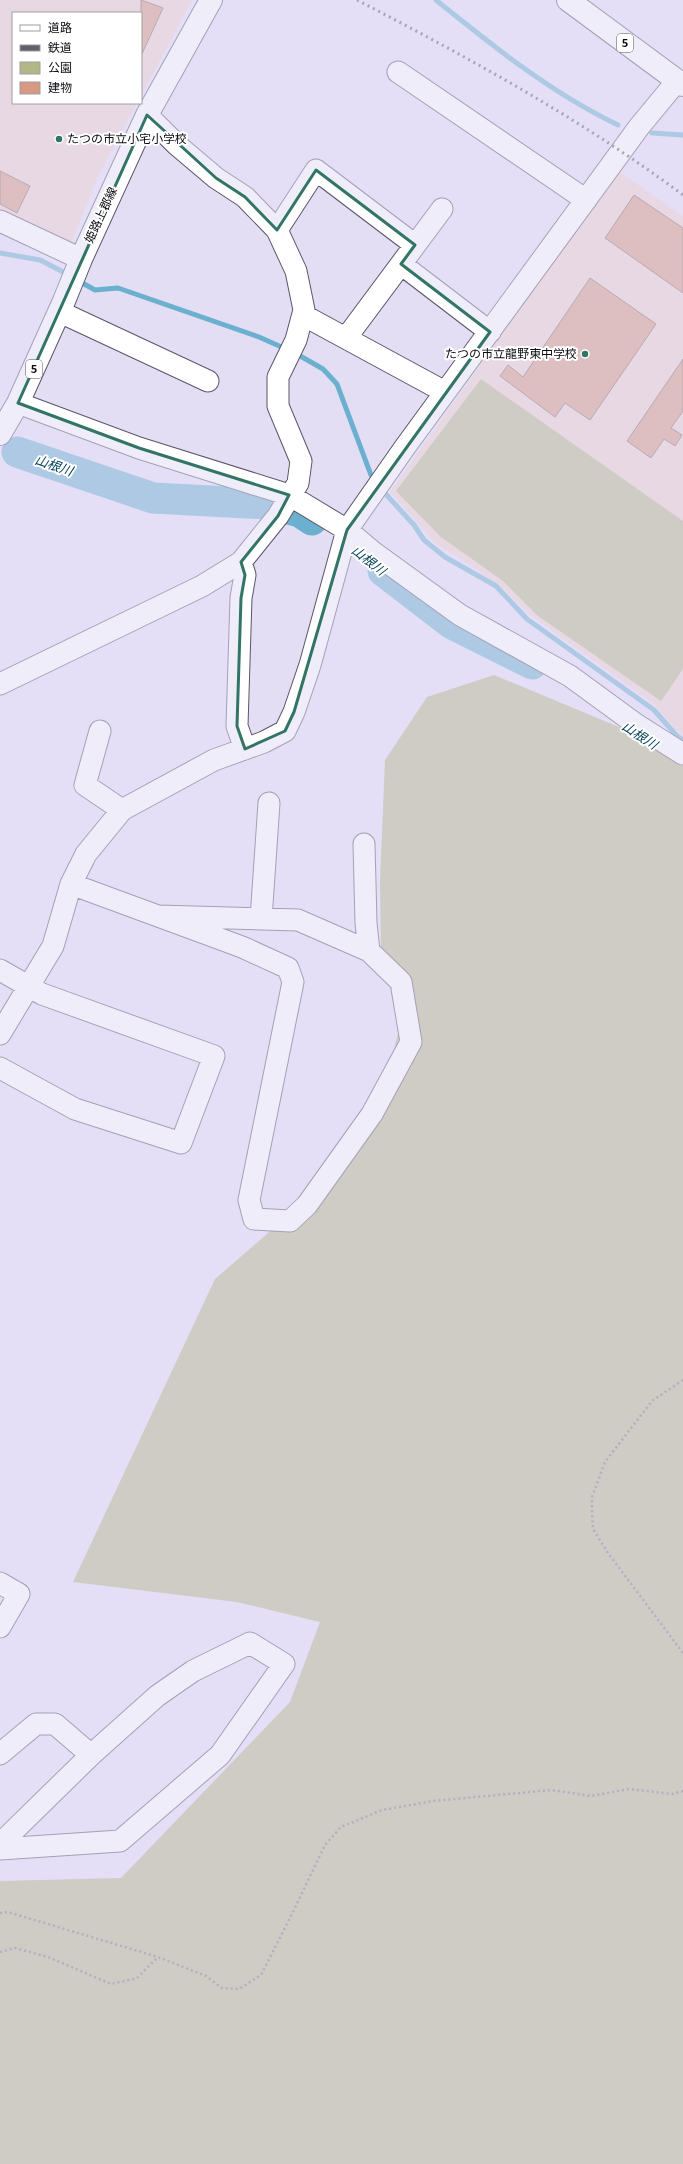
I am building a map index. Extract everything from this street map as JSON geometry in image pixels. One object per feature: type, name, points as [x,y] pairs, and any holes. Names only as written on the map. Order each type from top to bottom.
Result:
[{"type":"main road","name":"姫路上郡線","points":[[0,434],[10,409],[62,306],[147,115],[211,0]]},
{"type":"main road","name":"5","points":[[568,0],[680,83]]},
{"type":"street","points":[[398,72],[586,200]]},
{"type":"street","points":[[0,1034],[53,946],[71,884],[86,854],[122,810],[214,760],[245,749],[284,731],[294,712],[341,557],[347,530],[445,392],[639,127],[680,83]]},
{"type":"street","points":[[0,684],[202,586],[241,562],[284,505],[298,483],[301,461],[278,406],[278,376],[296,340],[304,310],[296,271],[277,230],[245,197],[216,178],[177,145],[147,115]]},
{"type":"street","points":[[277,230],[316,170],[415,244]]},
{"type":"street","points":[[346,338],[442,209]]},
{"type":"street","points":[[0,221],[79,265]]},
{"type":"street","points":[[401,264],[490,332]]},
{"type":"street","points":[[62,306],[208,381]]},
{"type":"street","points":[[303,315],[445,392]]},
{"type":"street","points":[[10,409],[139,448],[347,530],[373,552],[460,615],[570,676],[637,725],[683,754]]},
{"type":"street","points":[[241,562],[245,575],[241,598],[237,726],[245,749]]},
{"type":"street","points":[[100,731],[85,785],[122,810]]},
{"type":"street","points":[[261,919],[269,803]]},
{"type":"street","points":[[364,844],[366,923],[369,951]]},
{"type":"street","points":[[71,884],[242,947],[288,968],[293,982],[249,1200],[254,1218],[290,1221],[307,1205],[372,1114],[411,1042],[401,982],[369,951],[298,920],[158,916]]},
{"type":"street","points":[[0,970],[28,988],[214,1056],[181,1143],[74,1109],[0,1068]]},
{"type":"street","points":[[0,1583],[19,1594],[0,1627]]},
{"type":"street","points":[[0,1844],[91,1755],[158,1696],[193,1671],[250,1643],[284,1664],[220,1755],[120,1841],[0,1849]]},
{"type":"street","points":[[0,1754],[36,1724],[55,1724],[91,1755]]},
{"type":"path","points":[[683,1380],[652,1401],[605,1462],[592,1497],[593,1529],[683,1653]]},
{"type":"path","points":[[0,1913],[8,1912],[158,1957],[206,1976],[222,1988],[240,1989],[261,1975],[325,1845],[341,1827],[382,1810],[433,1801],[552,1790],[591,1796],[629,1789],[672,1794],[683,1791]]},
{"type":"path","points":[[0,1952],[15,1948],[48,1957],[111,1984],[137,1978],[158,1957]]},
{"type":"highlighted area","points":[[147,115],[216,178],[245,197],[277,230],[316,170],[415,245],[401,264],[490,332],[347,530],[294,712],[285,731],[245,749],[237,726],[241,598],[245,575],[241,562],[278,516],[289,495],[139,448],[18,403]]},
{"type":"shaded area","name":"たつの市立小宅小学校","points":[[0,0],[192,0],[142,94],[142,12],[12,12],[12,104],[136,104],[99,174],[70,246],[0,212]]},
{"type":"shaded area","name":"たつの市立龍野東中学校","points":[[618,171],[683,216],[683,734],[676,730],[654,704],[530,615],[503,589],[475,568],[436,544],[390,492]]},
{"type":"green space","points":[[481,379],[683,521],[683,669],[661,701],[538,616],[503,581],[441,537],[396,491]]},
{"type":"green space","points":[[494,675],[626,730],[683,766],[683,2164],[0,2164],[0,1881],[121,1878],[290,1702],[320,1622],[237,1602],[73,1582],[215,1279],[321,1187],[378,1114],[401,1021],[381,955],[380,882],[385,760],[427,697]]},
{"type":"building","points":[[141,0],[163,8],[142,54],[142,12]]},
{"type":"building","points":[[0,171],[30,186],[17,213],[0,204]]},
{"type":"building","points":[[634,195],[683,228],[683,293],[605,238]]},
{"type":"building","points":[[590,278],[656,324],[590,420],[565,403],[555,417],[500,376],[508,365],[523,377]]},
{"type":"building","points":[[683,359],[683,411],[671,428],[682,435],[675,446],[664,439],[651,458],[627,441]]},
{"type":"waterway","points":[[436,0],[523,68],[546,84],[618,125]]},
{"type":"waterway","points":[[652,133],[683,135]]},
{"type":"waterway","points":[[0,253],[40,260],[69,275]]},
{"type":"waterway","points":[[77,280],[95,290],[118,288],[259,337],[286,349]]},
{"type":"waterway","points":[[295,353],[323,369],[337,384],[371,475],[375,480]]},
{"type":"waterway","name":"山根川","points":[[17,452],[153,498],[268,504],[300,512],[312,520]]},
{"type":"waterway","points":[[382,490],[414,525],[424,540],[445,557],[496,586],[527,619],[654,710],[677,736],[683,740]]},
{"type":"waterway","name":"山根川","points":[[383,571],[452,624],[532,664]]},
{"type":"railway","points":[[357,0],[441,44],[565,115],[644,167],[683,195]]},
{"type":"place","name":"たつの市立小宅小学校","points":[[59,139]]},
{"type":"place","name":"たつの市立龍野東中学校","points":[[585,354]]}]
